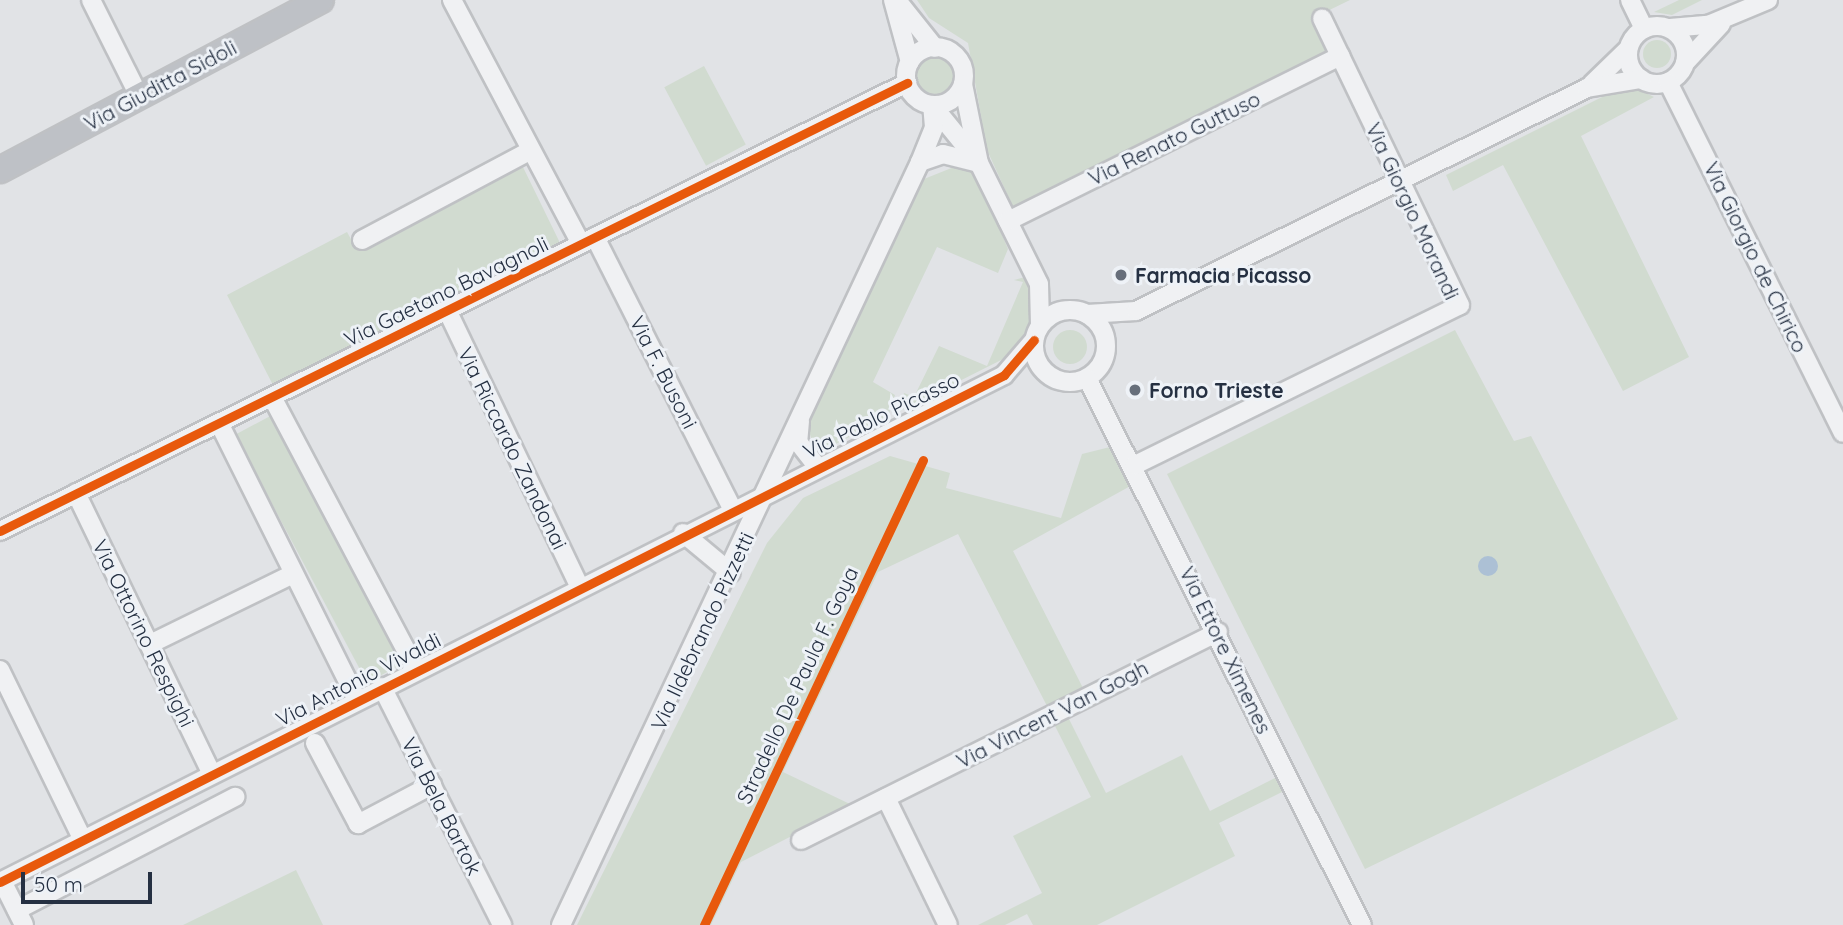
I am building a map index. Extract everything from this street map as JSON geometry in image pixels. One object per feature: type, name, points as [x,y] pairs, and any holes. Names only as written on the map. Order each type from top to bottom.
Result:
[{"type":"street","points":[[91,0],[139,96]]},
{"type":"street","name":"Via Giuditta Sidoli","points":[[0,170],[321,0]]},
{"type":"street","name":"Via F. Busoni","points":[[452,0],[531,150],[588,241],[732,508]]},
{"type":"street","points":[[895,0],[935,48],[958,59],[979,163]]},
{"type":"street","points":[[895,0],[910,62],[907,83],[913,95],[932,105],[979,163],[1039,284],[1102,330],[1105,352]]},
{"type":"street","points":[[1630,0],[1644,29]]},
{"type":"street","points":[[1644,29],[1670,29],[1726,20],[1768,0]]},
{"type":"street","name":"Via Giorgio Morandi","points":[[1135,465],[1460,305],[1322,18]]},
{"type":"street","points":[[1644,29],[1628,49],[1641,79],[1668,82],[1726,20]]},
{"type":"street","points":[[1670,29],[1684,43],[1685,63]]},
{"type":"street","points":[[910,62],[935,48]]},
{"type":"street","name":"Via Pablo Picasso","points":[[1587,88],[1628,49]]},
{"type":"street","name":"Via Renato Guttuso","points":[[1008,221],[1340,56]]},
{"type":"street","name":"Via Pablo Picasso","points":[[732,508],[1004,375],[1037,333],[1078,312],[1136,311],[1587,88],[1641,79]]},
{"type":"street","name":"Via Giorgio de Chirico","points":[[1668,82],[1843,433]]},
{"type":"street","name":"Via Gaetano Bavagnoli","points":[[0,531],[907,83]]},
{"type":"street","points":[[932,105],[955,98],[963,84]]},
{"type":"street","name":"Via Ildebrando Pizzetti","points":[[561,925],[731,573],[800,414],[920,162],[934,127],[932,105]]},
{"type":"street","points":[[362,240],[531,150]]},
{"type":"street","points":[[920,162],[958,153],[979,163]]},
{"type":"street","points":[[1039,284],[1036,360],[1048,375]]},
{"type":"street","name":"Via Riccardo Zandonai","points":[[447,310],[579,586]]},
{"type":"street","name":"Via Pablo Picasso","points":[[1004,375],[1048,375],[1067,382],[1087,377],[1136,311]]},
{"type":"street","name":"Via Ettore Ximenes","points":[[1087,377],[1135,465],[1362,925]]},
{"type":"street","points":[[272,397],[416,669]]},
{"type":"street","points":[[800,414],[799,442],[817,466]]},
{"type":"street","points":[[219,423],[357,700]]},
{"type":"street","name":"Via Ottorino Respighi","points":[[76,493],[212,774]]},
{"type":"street","name":"Via Antonio Vivaldi","points":[[1,881],[732,508]]},
{"type":"street","points":[[683,533],[731,573]]},
{"type":"street","points":[[150,644],[293,573]]},
{"type":"street","name":"Via Vincent Van Gogh","points":[[800,841],[1218,632]]},
{"type":"street","points":[[0,670],[83,840]]},
{"type":"street","name":"Via Bela Bartok","points":[[382,687],[502,925]]},
{"type":"street","points":[[315,743],[358,824],[432,785]]},
{"type":"street","points":[[1,881],[20,917],[235,797]]},
{"type":"street","points":[[886,798],[948,925]]},
{"type":"shaded area","points":[[917,0],[1350,0],[1311,19],[1328,53],[1013,207],[987,150],[968,43],[929,18]]},
{"type":"shaded area","points":[[1679,0],[1702,0],[1672,15],[1654,12]]},
{"type":"shaded area","points":[[1657,40],[1667,44],[1671,54],[1667,64],[1657,68],[1647,64],[1643,54],[1647,44]]},
{"type":"shaded area","points":[[935,56],[950,62],[956,77],[950,92],[935,98],[920,92],[914,77],[920,62]]},
{"type":"shaded area","points":[[704,66],[746,145],[706,166],[664,87]]},
{"type":"shaded area","points":[[1628,84],[1654,97],[1581,136],[1689,357],[1623,391],[1503,165],[1453,191],[1446,175]]},
{"type":"shaded area","points":[[521,163],[561,245],[275,389],[227,295],[347,232],[357,250]]},
{"type":"shaded area","points":[[959,165],[975,171],[1008,249],[998,273],[937,247],[873,382],[895,395],[888,417],[816,454],[807,425],[919,181]]},
{"type":"shaded area","points":[[1025,277],[1036,303],[1025,348],[900,411],[904,393],[914,397],[939,346],[987,366],[1023,282],[1014,280]]},
{"type":"shaded area","points":[[1070,330],[1082,335],[1087,347],[1082,359],[1070,364],[1058,359],[1053,347],[1058,335]]},
{"type":"shaded area","points":[[1455,330],[1514,441],[1531,436],[1678,719],[1365,869],[1167,474]]},
{"type":"shaded area","points":[[274,414],[406,662],[367,683],[235,435]]},
{"type":"shaded area","points":[[1114,446],[1134,484],[1013,551],[1083,688],[1047,706],[958,534],[878,572],[783,772],[852,805],[741,862],[711,925],[577,925],[767,543],[803,498],[890,456],[950,473],[946,488],[1061,518],[1082,454]]},
{"type":"shaded area","points":[[1068,717],[1106,793],[1182,755],[1210,811],[1279,776],[1286,790],[1219,823],[1235,856],[1097,925],[1033,925],[1027,914],[1005,925],[978,925],[1042,893],[1013,836],[1091,797],[1054,724]]},
{"type":"shaded area","points":[[296,870],[323,925],[183,925]]},
{"type":"water","points":[[1488,556],[1495,559],[1498,566],[1495,573],[1488,576],[1481,573],[1478,566],[1481,559]]},
{"type":"cycle path","points":[[0,531],[907,83]]},
{"type":"cycle path","points":[[0,882],[1004,375],[1034,340]]},
{"type":"cycle path","name":"Stradello De Paula F. Goya","points":[[704,925],[923,460]]},
{"type":"place","name":"Farmacia Picasso","points":[[1121,275]]},
{"type":"place","name":"Forno Trieste","points":[[1135,390]]}]
